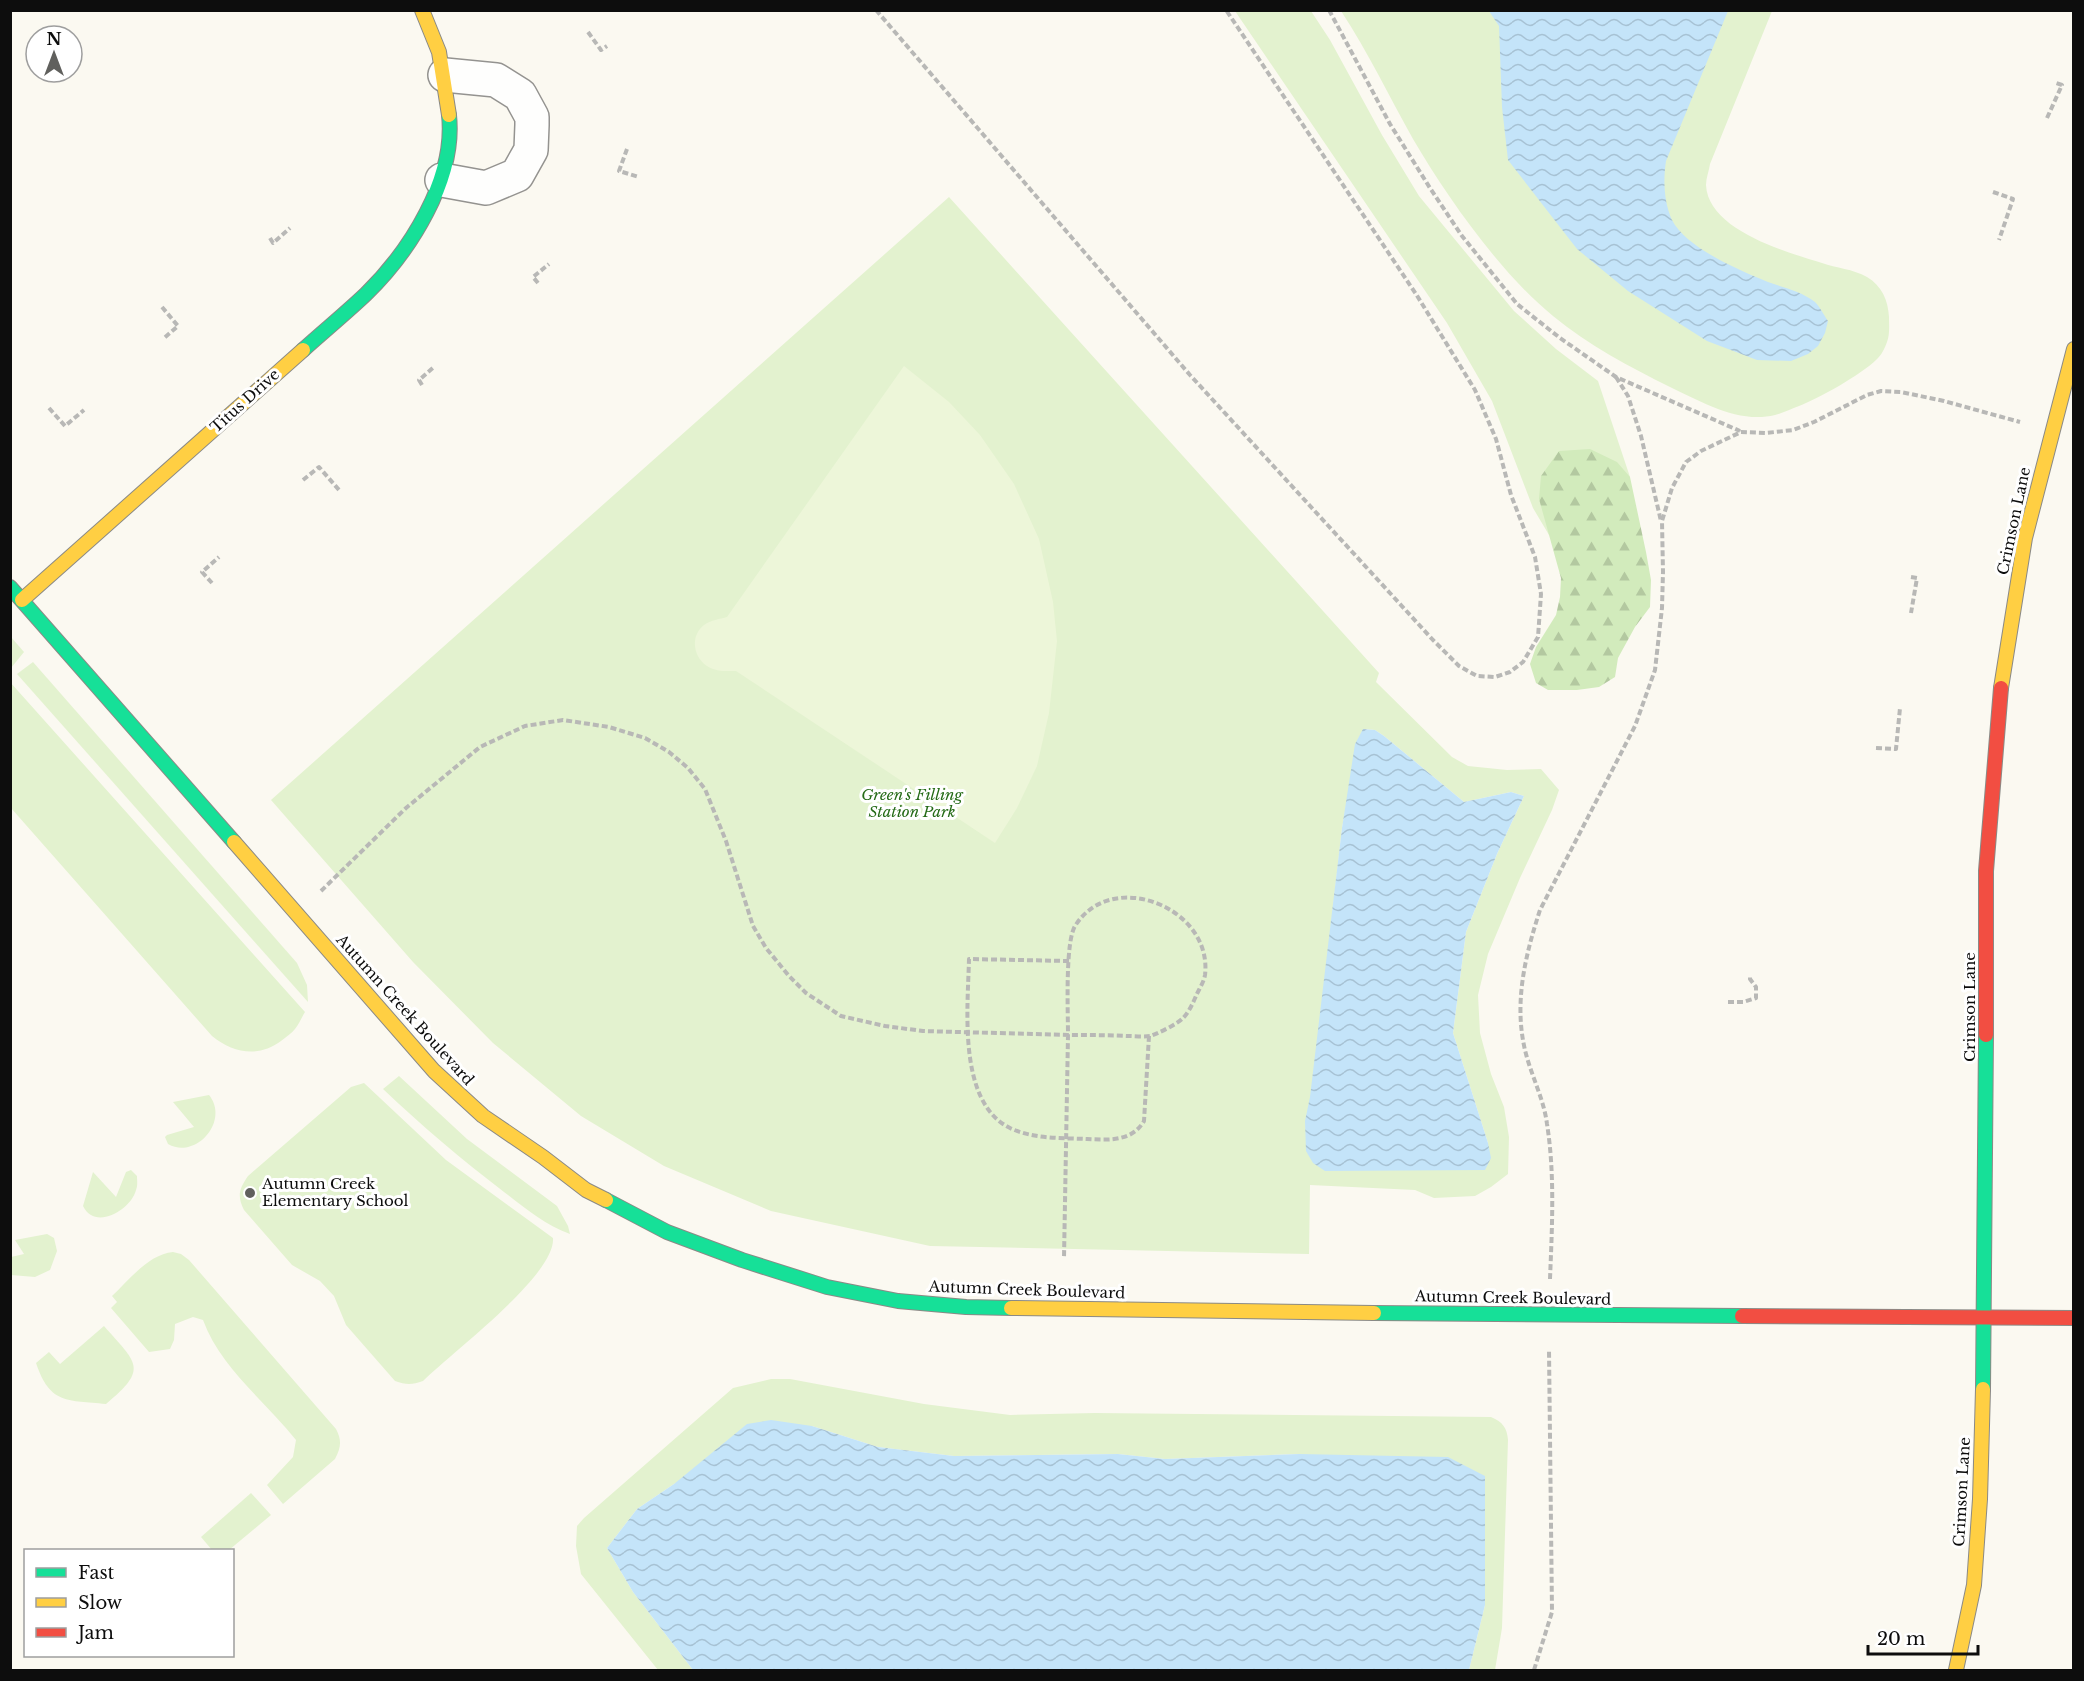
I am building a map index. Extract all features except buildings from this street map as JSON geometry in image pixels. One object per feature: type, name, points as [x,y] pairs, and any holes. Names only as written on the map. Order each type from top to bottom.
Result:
[{"type":"street","name":"Titus Drive","points":[[22,600],[367,292],[398,258],[430,208],[442,180],[450,129],[442,56],[422,10]]},
{"type":"street","points":[[442,180],[486,188],[517,175],[531,150],[532,125],[532,117],[520,95],[495,80],[445,75]]},
{"type":"street","name":"Crimson Lane","points":[[1956,1671],[1974,1586],[1980,1499],[1985,1318],[1986,871],[2000,698],[2025,538],[2073,349]]},
{"type":"street","name":"Autumn Creek Boulevard","points":[[10,587],[434,1071],[483,1116],[586,1190],[668,1232],[742,1260],[827,1287],[898,1301],[966,1307],[2073,1318]]},
{"type":"path","points":[[876,10],[1190,375],[1458,666],[1477,676],[1495,677],[1510,672],[1523,662],[1538,637],[1541,594],[1535,557],[1511,495],[1496,439],[1474,390],[1416,294],[1226,10]]},
{"type":"path","points":[[1329,10],[1390,124],[1462,236],[1489,271],[1517,304],[1560,338],[1616,377],[1741,432],[1766,434],[1793,430],[1867,395],[1881,391],[1901,392],[1944,401],[2025,424]]},
{"type":"path","points":[[588,32],[601,50],[607,46]]},
{"type":"path","points":[[2047,118],[2062,85],[2056,83]]},
{"type":"path","points":[[627,149],[620,171],[639,177]]},
{"type":"path","points":[[1993,192],[2013,199],[2000,240]]},
{"type":"path","points":[[270,238],[273,243],[290,228]]},
{"type":"path","points":[[538,283],[533,277],[549,264]]},
{"type":"path","points":[[162,307],[178,326],[163,339]]},
{"type":"path","points":[[422,385],[419,380],[434,367]]},
{"type":"path","points":[[1550,1288],[1551,1168],[1547,1123],[1526,1052],[1521,1021],[1522,980],[1529,942],[1540,910],[1635,726],[1655,670],[1662,608],[1662,521],[1641,436],[1628,396],[1616,377]]},
{"type":"path","points":[[49,408],[65,426],[84,410]]},
{"type":"path","points":[[1662,521],[1672,488],[1686,462],[1701,451],[1741,432]]},
{"type":"path","points":[[303,480],[319,467],[339,490]]},
{"type":"path","points":[[213,584],[202,572],[219,557]]},
{"type":"path","points":[[1911,577],[1917,578],[1911,613]]},
{"type":"path","points":[[1876,747],[1896,749],[1900,708]]},
{"type":"path","points":[[316,896],[406,808],[480,747],[525,726],[563,720],[609,727],[645,738],[669,752],[688,768],[705,789],[726,842],[753,926],[766,948],[806,993],[841,1016],[885,1026],[923,1031],[1068,1035],[1149,1036],[1183,1019],[1195,1000],[1205,977],[1205,957],[1195,932],[1162,904],[1134,897],[1110,899],[1088,910],[1074,928],[1069,961],[1068,1035],[1064,1258]]},
{"type":"path","points":[[1069,961],[969,958],[968,1032],[975,1087],[989,1111],[1009,1128],[1030,1134],[1092,1139],[1132,1135],[1144,1121],[1149,1036]]},
{"type":"path","points":[[1728,1002],[1743,1002],[1756,998],[1756,987],[1750,975]]},
{"type":"path","points":[[1534,1671],[1552,1612],[1549,1343]]},
{"type":"green space","points":[[1235,11],[1311,11],[1419,196],[1514,311],[1556,349],[1598,381],[1630,477],[1549,535],[1533,508],[1492,401],[1447,323]]},
{"type":"green space","points":[[1341,11],[1772,11],[1710,164],[1706,185],[1710,201],[1720,215],[1751,237],[1827,265],[1856,272],[1877,285],[1886,299],[1889,326],[1889,336],[1881,354],[1861,372],[1807,403],[1775,415],[1748,417],[1708,405],[1640,372],[1595,346],[1566,327],[1533,299],[1476,234],[1413,139]]},
{"type":"green space","name":"Green's Filling Station Park","points":[[949,197],[1379,673],[1376,682],[1452,757],[1468,766],[1507,770],[1541,769],[1559,790],[1488,954],[1478,995],[1480,1033],[1491,1074],[1504,1107],[1509,1137],[1508,1174],[1475,1196],[1434,1198],[1415,1190],[1310,1185],[1309,1254],[930,1246],[771,1211],[664,1166],[581,1116],[493,1043],[413,962],[271,800]],"holes":[[[1364,729],[1375,730],[1464,802],[1511,792],[1524,796],[1497,854],[1466,932],[1453,1033],[1488,1143],[1317,1049],[1342,828],[1358,739]]]},
{"type":"green space","points":[[904,366],[949,402],[980,435],[1014,484],[1039,539],[1053,602],[1057,641],[1049,713],[1037,766],[1017,808],[995,843],[736,671],[710,668],[702,662],[696,652],[695,640],[700,630],[704,625],[727,617]]},
{"type":"green space","points":[[1590,449],[1617,462],[1630,477],[1651,580],[1650,607],[1635,627],[1618,658],[1615,677],[1599,687],[1548,690],[1536,683],[1530,664],[1536,647],[1556,615],[1560,597],[1561,578],[1539,499],[1541,476],[1559,451]]},
{"type":"green space","points":[[11,637],[24,652],[11,668],[10,667]]},
{"type":"green space","points":[[33,662],[297,963],[307,985],[308,1002],[17,674]]},
{"type":"green space","points":[[10,682],[305,1012],[291,1034],[272,1046],[255,1051],[237,1050],[212,1036],[11,808]]},
{"type":"green space","points":[[399,1076],[467,1139],[557,1206],[570,1234],[544,1221],[504,1192],[442,1142],[383,1089]]},
{"type":"green space","points":[[364,1083],[446,1160],[553,1238],[549,1254],[538,1272],[521,1292],[423,1381],[412,1384],[395,1381],[346,1325],[334,1296],[320,1281],[292,1265],[244,1210],[240,1201],[241,1189],[248,1176],[351,1087]]},
{"type":"green space","points":[[209,1095],[214,1105],[215,1116],[213,1126],[207,1135],[189,1147],[179,1148],[168,1144],[165,1137],[167,1135],[194,1127],[173,1102]]},
{"type":"green space","points":[[131,1170],[137,1176],[137,1185],[133,1197],[127,1204],[112,1215],[104,1217],[96,1217],[89,1213],[83,1206],[93,1172],[116,1197],[126,1172]]},
{"type":"green space","points":[[47,1234],[54,1238],[57,1251],[50,1270],[35,1277],[11,1275],[11,1257],[24,1254],[15,1240]]},
{"type":"green space","points":[[173,1252],[189,1260],[338,1433],[340,1444],[335,1459],[283,1504],[267,1485],[293,1457],[296,1440],[220,1353],[203,1320],[193,1317],[175,1324],[174,1340],[170,1349],[149,1352],[111,1308],[117,1302],[112,1296],[140,1269],[156,1257]]},
{"type":"green space","points":[[104,1326],[130,1357],[133,1373],[129,1382],[106,1404],[71,1400],[54,1393],[41,1377],[36,1363],[49,1352],[60,1364]]},
{"type":"green space","points":[[771,1379],[790,1379],[924,1404],[1010,1415],[1095,1413],[1491,1417],[1504,1426],[1508,1440],[1502,1628],[1495,1670],[1469,1670],[1485,1605],[1299,1454],[1165,1459],[1118,1454],[954,1456],[878,1447],[812,1426],[674,1484],[637,1509],[607,1548],[633,1592],[693,1670],[658,1670],[581,1574],[576,1546],[577,1526],[733,1388]]},
{"type":"green space","points":[[251,1493],[271,1515],[230,1549],[211,1549],[201,1537]]},
{"type":"water","points":[[1489,11],[1728,11],[1666,161],[1664,184],[1667,206],[1679,230],[1701,249],[1744,272],[1798,292],[1815,302],[1828,321],[1818,346],[1808,354],[1791,361],[1757,360],[1707,341],[1628,291],[1577,249],[1508,160],[1502,107],[1499,26]]},
{"type":"water","points":[[1363,729],[1375,730],[1384,736],[1464,802],[1511,792],[1524,796],[1497,854],[1466,932],[1453,1033],[1488,1143],[1491,1158],[1485,1170],[1325,1171],[1313,1163],[1306,1151],[1305,1121],[1310,1097],[1342,828],[1355,744]]},
{"type":"water","points":[[771,1420],[812,1426],[878,1447],[954,1456],[1118,1454],[1165,1459],[1299,1454],[1448,1457],[1485,1476],[1485,1605],[1469,1670],[693,1670],[633,1592],[607,1548],[637,1509],[674,1484],[747,1424]]},
{"type":"traffic: fast","points":[[303,350],[366,294],[399,257],[413,235],[427,212],[445,164],[449,139],[449,115]]},
{"type":"traffic: fast","points":[[10,587],[234,842]]},
{"type":"traffic: fast","points":[[1983,1389],[1986,1035]]},
{"type":"traffic: fast","points":[[606,1200],[667,1232],[742,1260],[827,1287],[898,1301],[1011,1308]]},
{"type":"traffic: fast","points":[[1374,1313],[1742,1316]]},
{"type":"traffic: slow","points":[[422,10],[439,52],[449,115]]},
{"type":"traffic: slow","points":[[2001,688],[2025,538],[2074,349]]},
{"type":"traffic: slow","points":[[22,600],[303,350]]},
{"type":"traffic: slow","points":[[234,842],[434,1071],[483,1116],[586,1190],[606,1200]]},
{"type":"traffic: slow","points":[[1011,1308],[1374,1313]]},
{"type":"traffic: slow","points":[[1956,1670],[1974,1585],[1980,1499],[1983,1389]]},
{"type":"traffic: jam","points":[[1986,1035],[1986,871],[2001,688]]},
{"type":"traffic: jam","points":[[1742,1316],[2074,1318]]},
{"type":"place","name":"Autumn Creek Elementary School","points":[[250,1193]]}]
